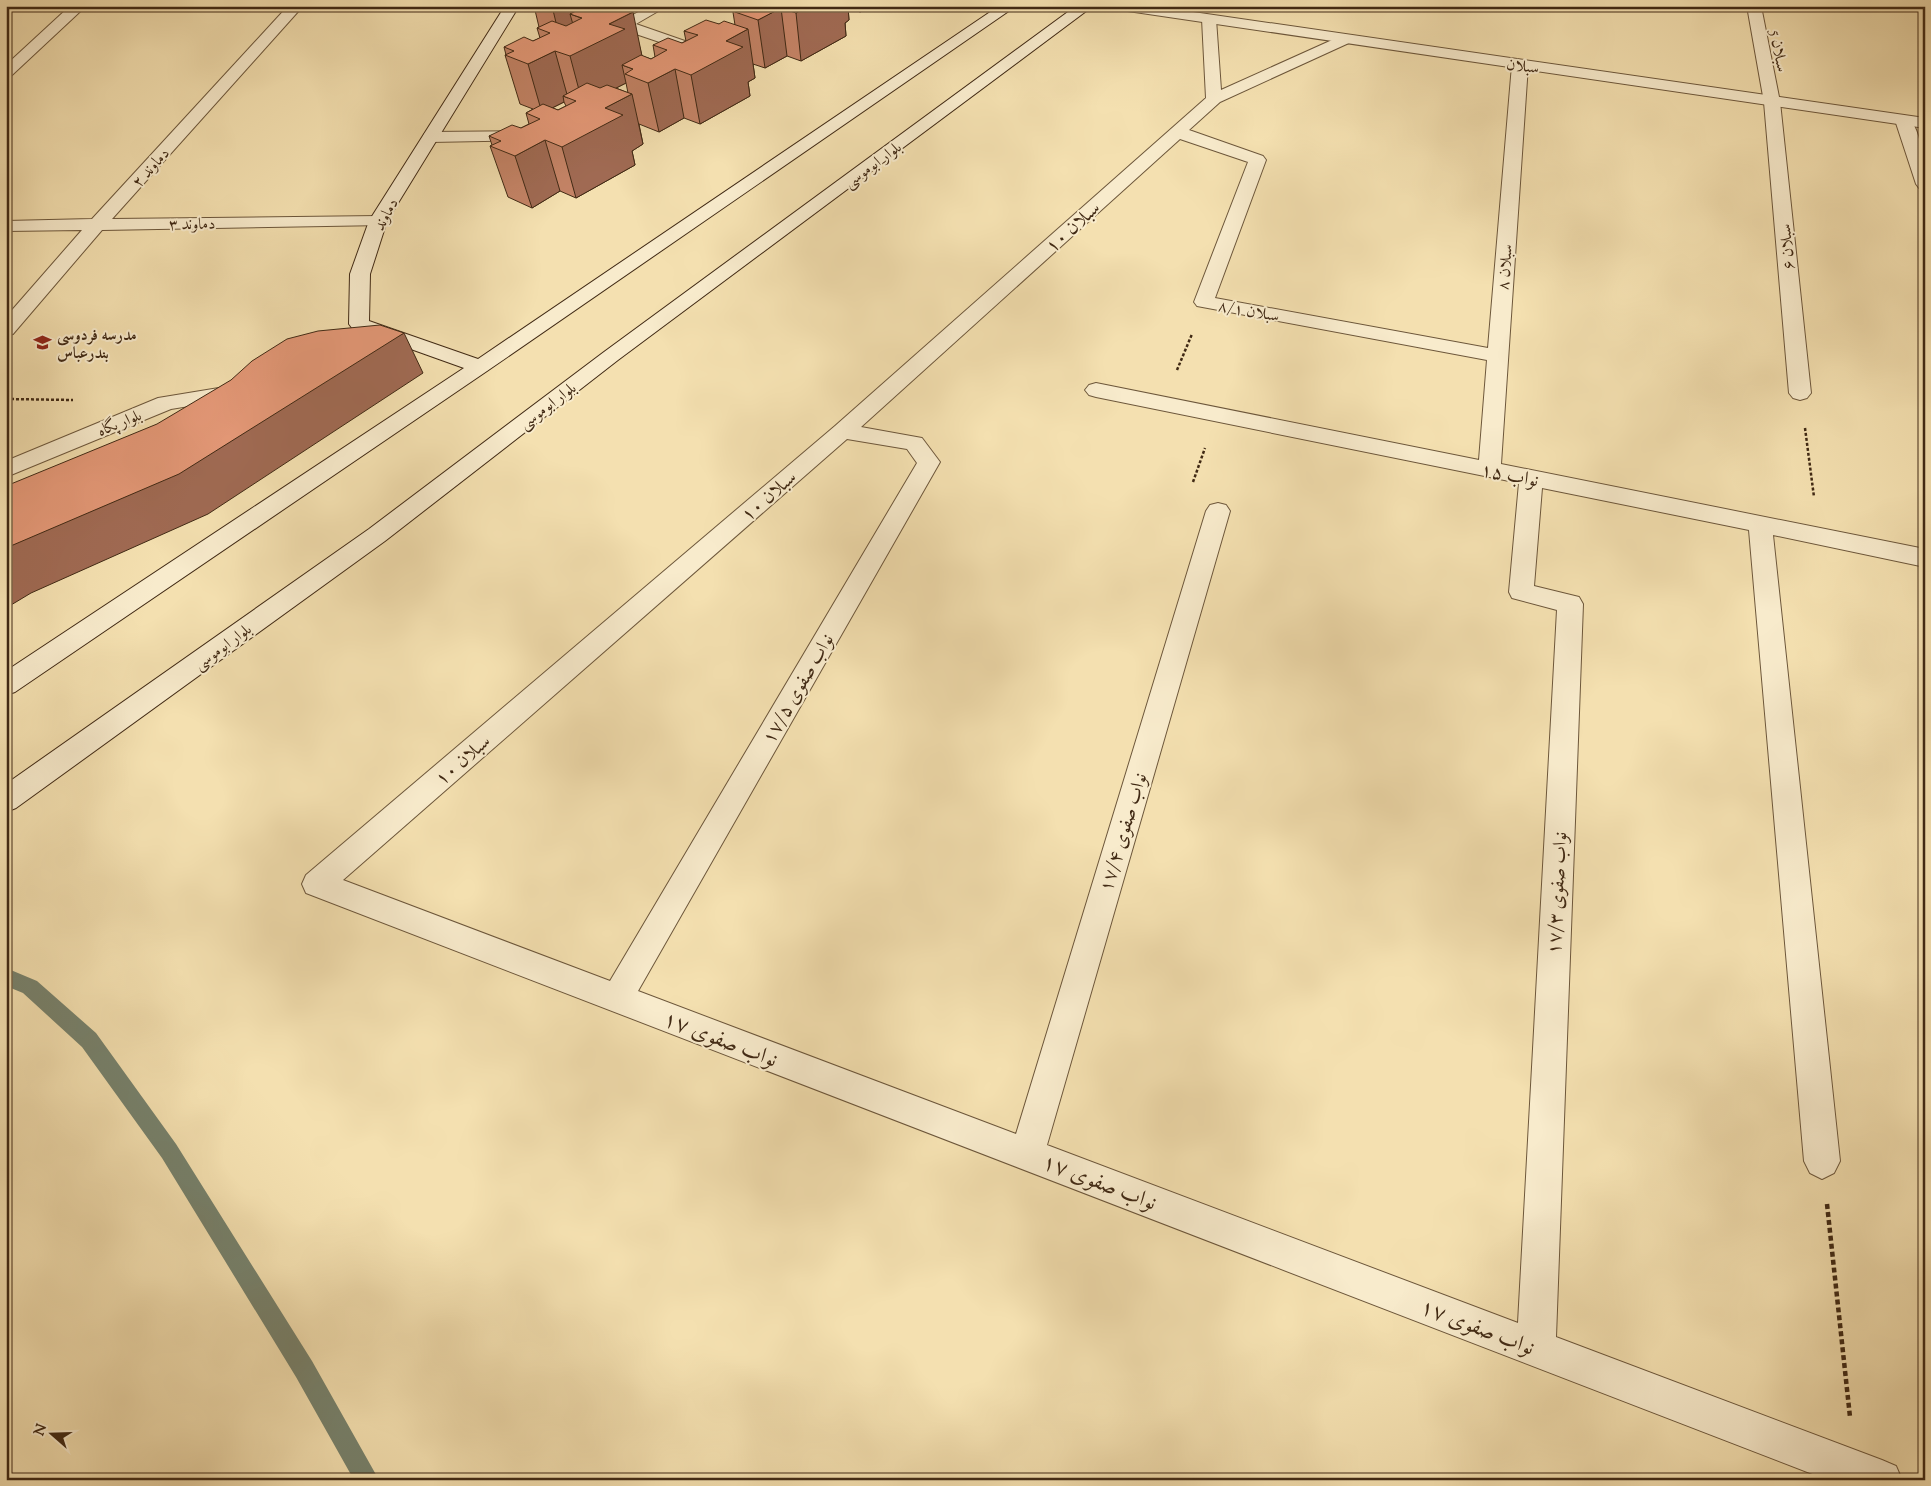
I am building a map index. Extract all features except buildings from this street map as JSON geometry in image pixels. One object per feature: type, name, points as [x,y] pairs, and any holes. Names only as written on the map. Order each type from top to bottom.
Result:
[{"type":"street","points":[[6,73],[79,6]]},
{"type":"street","name":"دماوند ۲","points":[[6,330],[97,225],[296,6]]},
{"type":"street","name":"دماوند","points":[[480,367],[350,329],[360,274],[378,221],[512,6]]},
{"type":"street","points":[[588,43],[660,6]]},
{"type":"street","points":[[6,686],[480,367],[1008,6]]},
{"type":"street","name":"بلوار ابوموسی","points":[[6,800],[377,535],[619,350],[1086,6]]},
{"type":"street","name":"سبلان","points":[[1121,6],[1925,123]]},
{"type":"street","points":[[1214,99],[1209,19],[1224,6]]},
{"type":"street","name":"سبلان 5","points":[[1754,6],[1772,102]]},
{"type":"street","points":[[623,25],[710,51],[689,62]]},
{"type":"street","name":"سبلان ۱۰","points":[[317,884],[843,431],[1214,99],[1346,39]]},
{"type":"street","name":"سبلان ۸","points":[[1489,470],[1520,65]]},
{"type":"street","name":"سبلان ۶","points":[[1772,102],[1800,392]]},
{"type":"street","points":[[1903,120],[1925,184]]},
{"type":"street","name":"سبلان ۸/۱","points":[[1177,132],[1257,160],[1204,302],[1497,356]]},
{"type":"street","points":[[431,137],[527,136],[544,134]]},
{"type":"street","name":"دماوند ۳","points":[[6,226],[378,221]]},
{"type":"street","name":"بلوار پگاه","points":[[6,470],[166,403],[246,387],[210,416]]},
{"type":"street","name":"نواب ۱۵","points":[[1096,390],[1925,558]]},
{"type":"street","name":"نواب صفوی ۱۷/۵","points":[[617,998],[929,462],[914,443],[843,431]]},
{"type":"street","name":"نواب صفوی ۱۷/۳","points":[[1531,478],[1521,592],[1570,604],[1536,1347]]},
{"type":"street","name":"نواب صفوی ۱۷/۴","points":[[1027,1154],[1218,511]]},
{"type":"street","points":[[1760,524],[1822,1161]]},
{"type":"street","name":"نواب صفوی ۱۷","points":[[317,884],[1869,1475]]},
{"type":"path","points":[[1164,404],[1204,302]]},
{"type":"path","points":[[1800,392],[1820,537]]},
{"type":"path","points":[[1217,414],[1186,505],[1218,511]]},
{"type":"path","points":[[1822,1161],[1869,1475]]},
{"type":"waterway","points":[[6,977],[30,987],[89,1040],[169,1151],[304,1369],[367,1480]]},
{"type":"place","name":"مدرسه فردوسی بندرعباس","points":[[43,343]]}]
